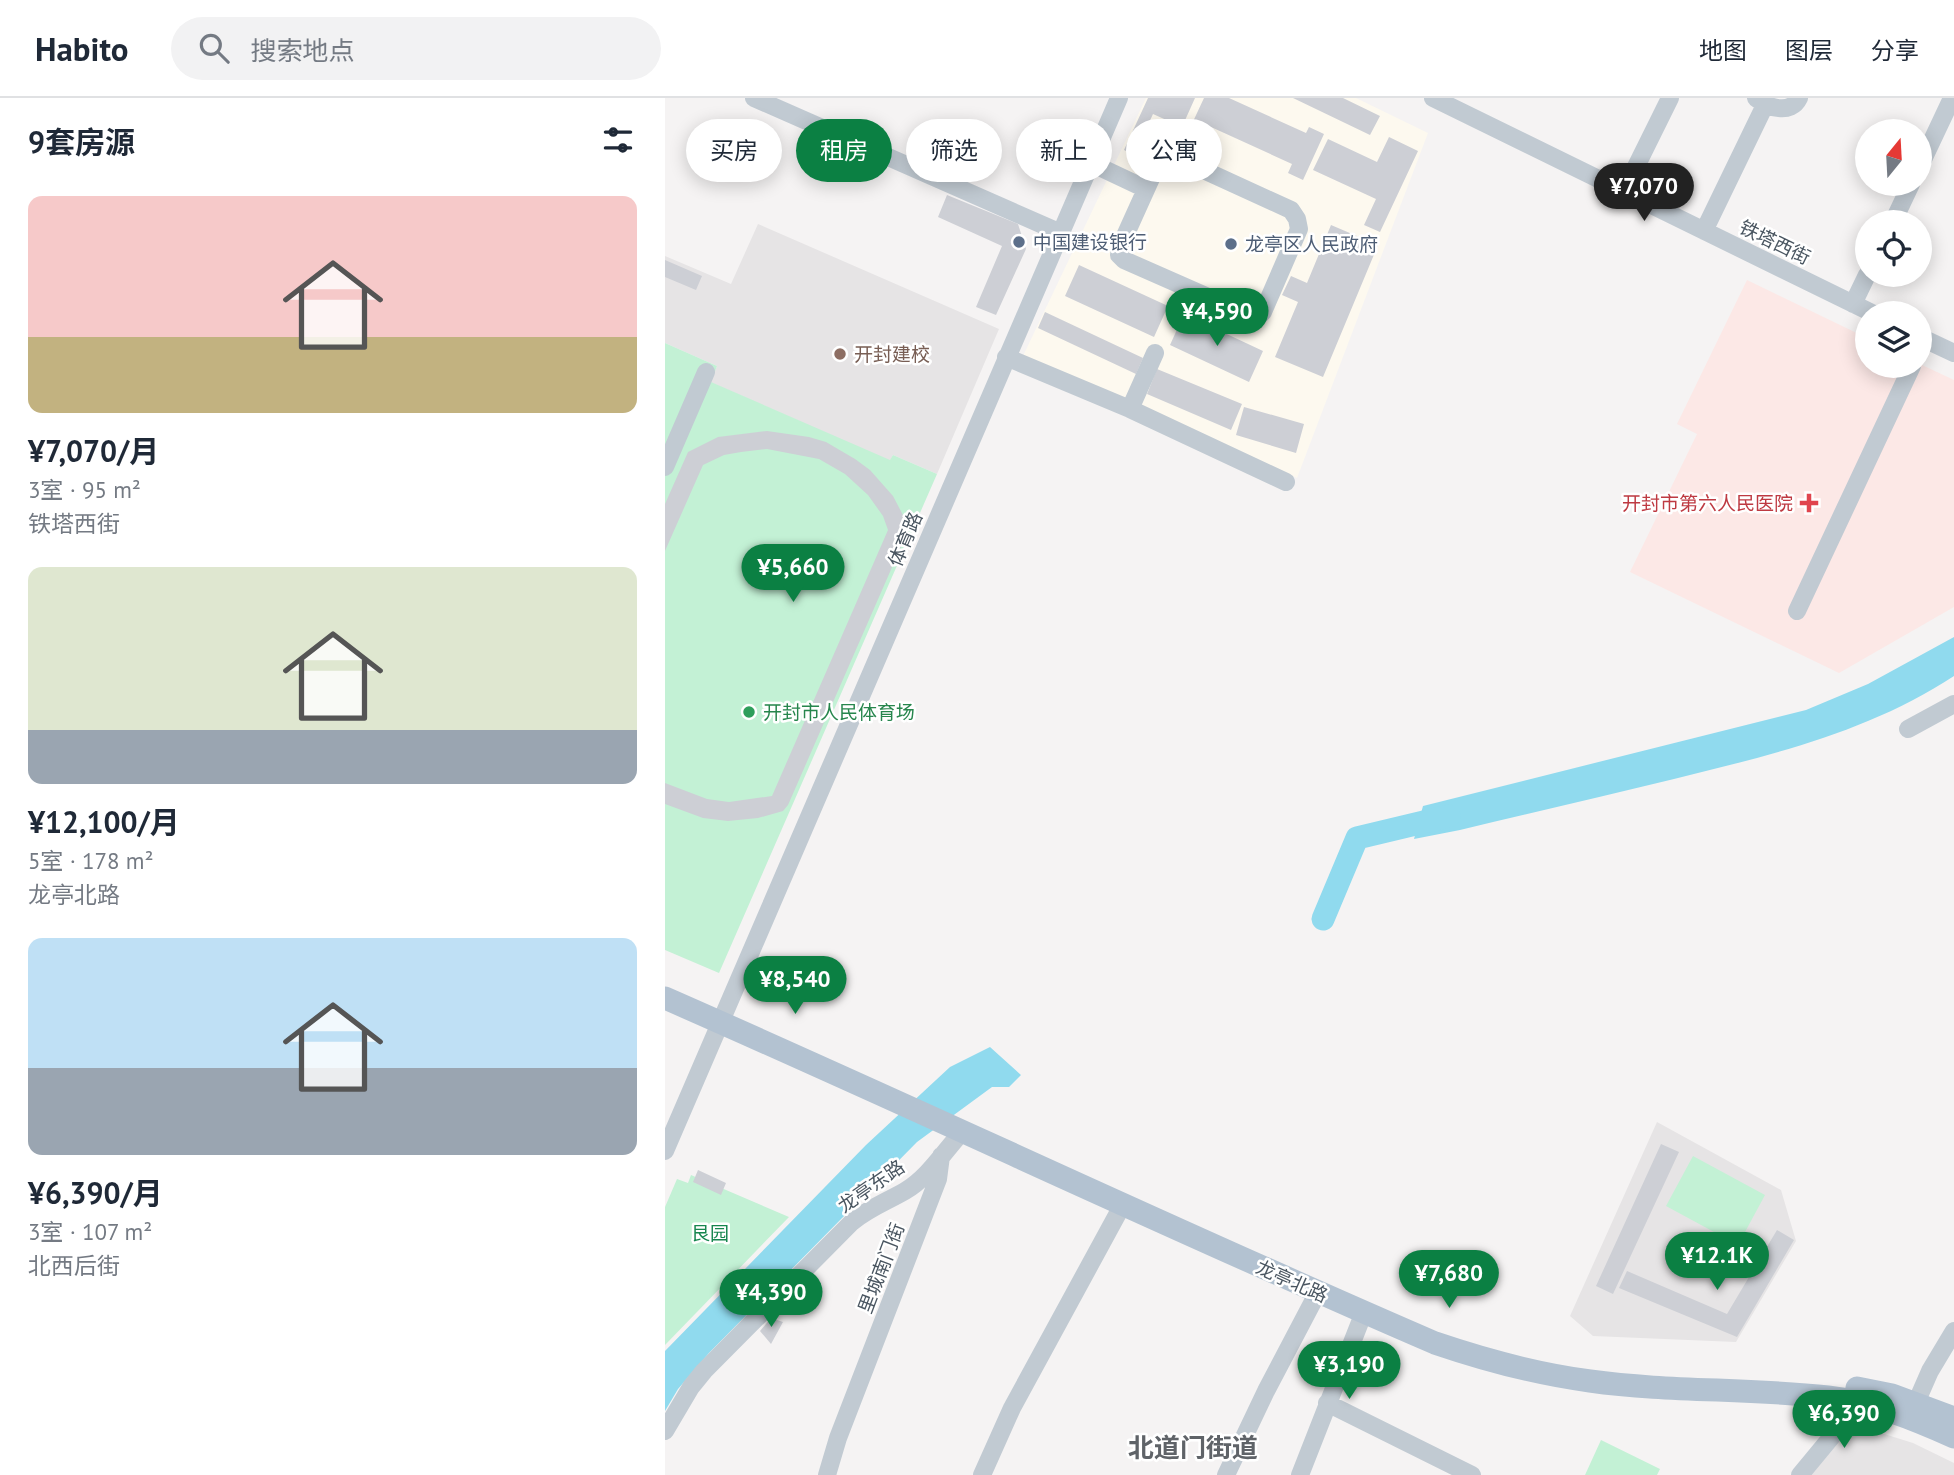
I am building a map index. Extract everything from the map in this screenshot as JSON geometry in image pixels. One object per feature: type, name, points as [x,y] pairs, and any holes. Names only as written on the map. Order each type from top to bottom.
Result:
[{"type":"main road","name":"龙亭北路","points":[[665,983],[722,1016],[902,1096],[1123,1204],[1318,1292],[1462,1352],[1590,1381],[1829,1397],[1911,1418],[1954,1437]]},
{"type":"main road","name":"龙亭北路","points":[[665,998],[722,1016]]},
{"type":"main road","name":"龙亭北路","points":[[959,1124],[1466,1339],[1518,1353],[1592,1367],[1693,1378],[1831,1384],[1890,1395],[1954,1418]]},
{"type":"street","points":[[754,98],[1061,233]]},
{"type":"street","name":"体育路","points":[[1110,119],[1119,98]]},
{"type":"street","name":"铁塔西街","points":[[1433,98],[1853,304]]},
{"type":"street","points":[[1624,191],[1670,98]]},
{"type":"street","points":[[1705,231],[1761,102],[1789,108],[1796,105],[1799,98]]},
{"type":"street","points":[[1932,140],[1952,98]]},
{"type":"street","points":[[1173,156],[1291,210],[1299,229],[1263,312],[1258,317],[1249,316],[1119,256],[1120,247],[1146,189],[1157,164],[1173,156]]},
{"type":"street","points":[[1112,173],[1146,189]]},
{"type":"street","name":"体育路","points":[[665,1151],[1083,182]]},
{"type":"street","points":[[1853,304],[1861,287]]},
{"type":"street","points":[[1932,346],[1954,354]]},
{"type":"street","points":[[1130,409],[1155,353]]},
{"type":"street","points":[[1006,357],[1130,409],[1286,482]]},
{"type":"street","points":[[666,463],[706,372]]},
{"type":"street","points":[[1797,611],[1906,378]]},
{"type":"street","points":[[1908,729],[1954,704]]},
{"type":"street","name":"龙亭东路","points":[[665,1432],[691,1387],[704,1371],[852,1222],[867,1209],[905,1191],[919,1180],[942,1154],[959,1124]]},
{"type":"street","name":"里城南门街","points":[[827,1475],[838,1438],[938,1180],[942,1154]]},
{"type":"street","points":[[982,1475],[1012,1408],[1123,1204]]},
{"type":"street","points":[[1226,1475],[1318,1292]]},
{"type":"street","points":[[1300,1475],[1364,1312]]},
{"type":"street","points":[[1916,1403],[1930,1371],[1954,1331]]},
{"type":"street","points":[[1328,1403],[1472,1475]]},
{"type":"street","points":[[1800,1475],[1848,1417],[1876,1408]]},
{"type":"shaded area","name":"龙亭区人民政府","points":[[1146,98],[1356,98],[1428,133],[1297,478],[1023,356],[1106,182],[1112,182],[1112,169],[1126,140],[1126,182],[1222,182],[1222,119],[1136,119]]},
{"type":"shaded area","name":"开封建校","points":[[758,224],[999,329],[937,474],[893,455],[890,461],[710,382],[717,366],[665,343],[665,256],[731,284]]},
{"type":"shaded area","name":"开封市第六人民医院","points":[[1747,280],[1855,332],[1855,378],[1932,378],[1932,370],[1954,380],[1954,607],[1839,673],[1630,572],[1697,434],[1677,424]]},
{"type":"shaded area","points":[[1657,1122],[1781,1190],[1796,1241],[1736,1342],[1593,1336],[1570,1316]]},
{"type":"shaded area","points":[[1849,1423],[1913,1443],[1954,1463],[1954,1475],[1807,1475]]},
{"type":"green space","name":"开封市人民体育场","points":[[665,343],[717,366],[711,382],[890,460],[893,455],[937,474],[719,973],[665,950]]},
{"type":"green space","points":[[1693,1156],[1765,1195],[1738,1245],[1666,1206]]},
{"type":"green space","name":"艮园","points":[[691,1175],[789,1217],[665,1345],[665,1207],[677,1179],[688,1183]]},
{"type":"green space","points":[[1601,1440],[1660,1469],[1657,1475],[1585,1475]]},
{"type":"water","points":[[1954,637],[1954,676],[1922,696],[1854,727],[1783,751],[1710,770],[1414,839],[1423,806],[1806,710],[1868,684]]},
{"type":"water","points":[[990,1047],[1021,1075],[1009,1087],[992,1087],[917,1142],[709,1353],[678,1389],[665,1411],[665,1351],[866,1145],[950,1067]]},
{"type":"building","points":[[1148,98],[1195,98],[1186,119],[1164,119],[1153,114],[1151,119],[1138,119]]},
{"type":"building","points":[[1204,98],[1229,98],[1306,133],[1309,127],[1324,134],[1303,180],[1288,173],[1292,164],[1222,132],[1222,119],[1194,119]]},
{"type":"building","points":[[1293,98],[1343,98],[1380,116],[1370,135]]},
{"type":"building","points":[[1389,137],[1418,151],[1380,232],[1364,225],[1376,199],[1313,170],[1328,139],[1377,162]]},
{"type":"building","points":[[947,195],[1018,224],[1026,249],[996,315],[976,307],[1002,246],[938,217]]},
{"type":"building","points":[[1331,225],[1378,245],[1323,377],[1275,357],[1298,302],[1282,295],[1291,276],[1307,283]]},
{"type":"building","points":[[665,260],[702,276],[696,290],[665,277]]},
{"type":"building","points":[[1079,265],[1168,306],[1154,337],[1065,296]]},
{"type":"building","points":[[1045,312],[1143,358],[1136,374],[1038,328]]},
{"type":"building","points":[[1184,314],[1263,351],[1249,382],[1170,345]]},
{"type":"building","points":[[1157,369],[1242,404],[1231,430],[1147,394]]},
{"type":"building","points":[[1244,407],[1304,424],[1296,453],[1236,435]]},
{"type":"building","points":[[767,431],[826,442],[855,459],[870,470],[893,496],[904,517],[907,533],[788,805],[783,811],[758,818],[728,821],[703,818],[665,804],[665,783],[707,799],[729,802],[772,796],[888,530],[883,516],[868,495],[845,474],[819,459],[767,449],[724,455],[703,465],[665,551],[665,504],[688,452],[718,437]]},
{"type":"building","points":[[1661,1144],[1679,1152],[1613,1294],[1596,1286]]},
{"type":"building","points":[[698,1170],[726,1183],[721,1195],[693,1182]]},
{"type":"building","points":[[1777,1230],[1794,1240],[1737,1337],[1619,1288],[1627,1271],[1727,1314]]},
{"type":"building","points":[[771,1318],[783,1322],[771,1344],[760,1331]]},
{"type":"waterway","points":[[1323,919],[1357,838],[1449,816]]},
{"type":"place","name":"中国建设银行","points":[[1019,242]]},
{"type":"place","name":"龙亭区人民政府","points":[[1231,244]]},
{"type":"place","name":"开封建校","points":[[840,354]]},
{"type":"place","name":"开封市第六人民医院","points":[[1809,503]]},
{"type":"place","name":"开封市人民体育场","points":[[749,712]]},
{"type":"district","name":"北道门街道","points":[[1193,1447]]}]
